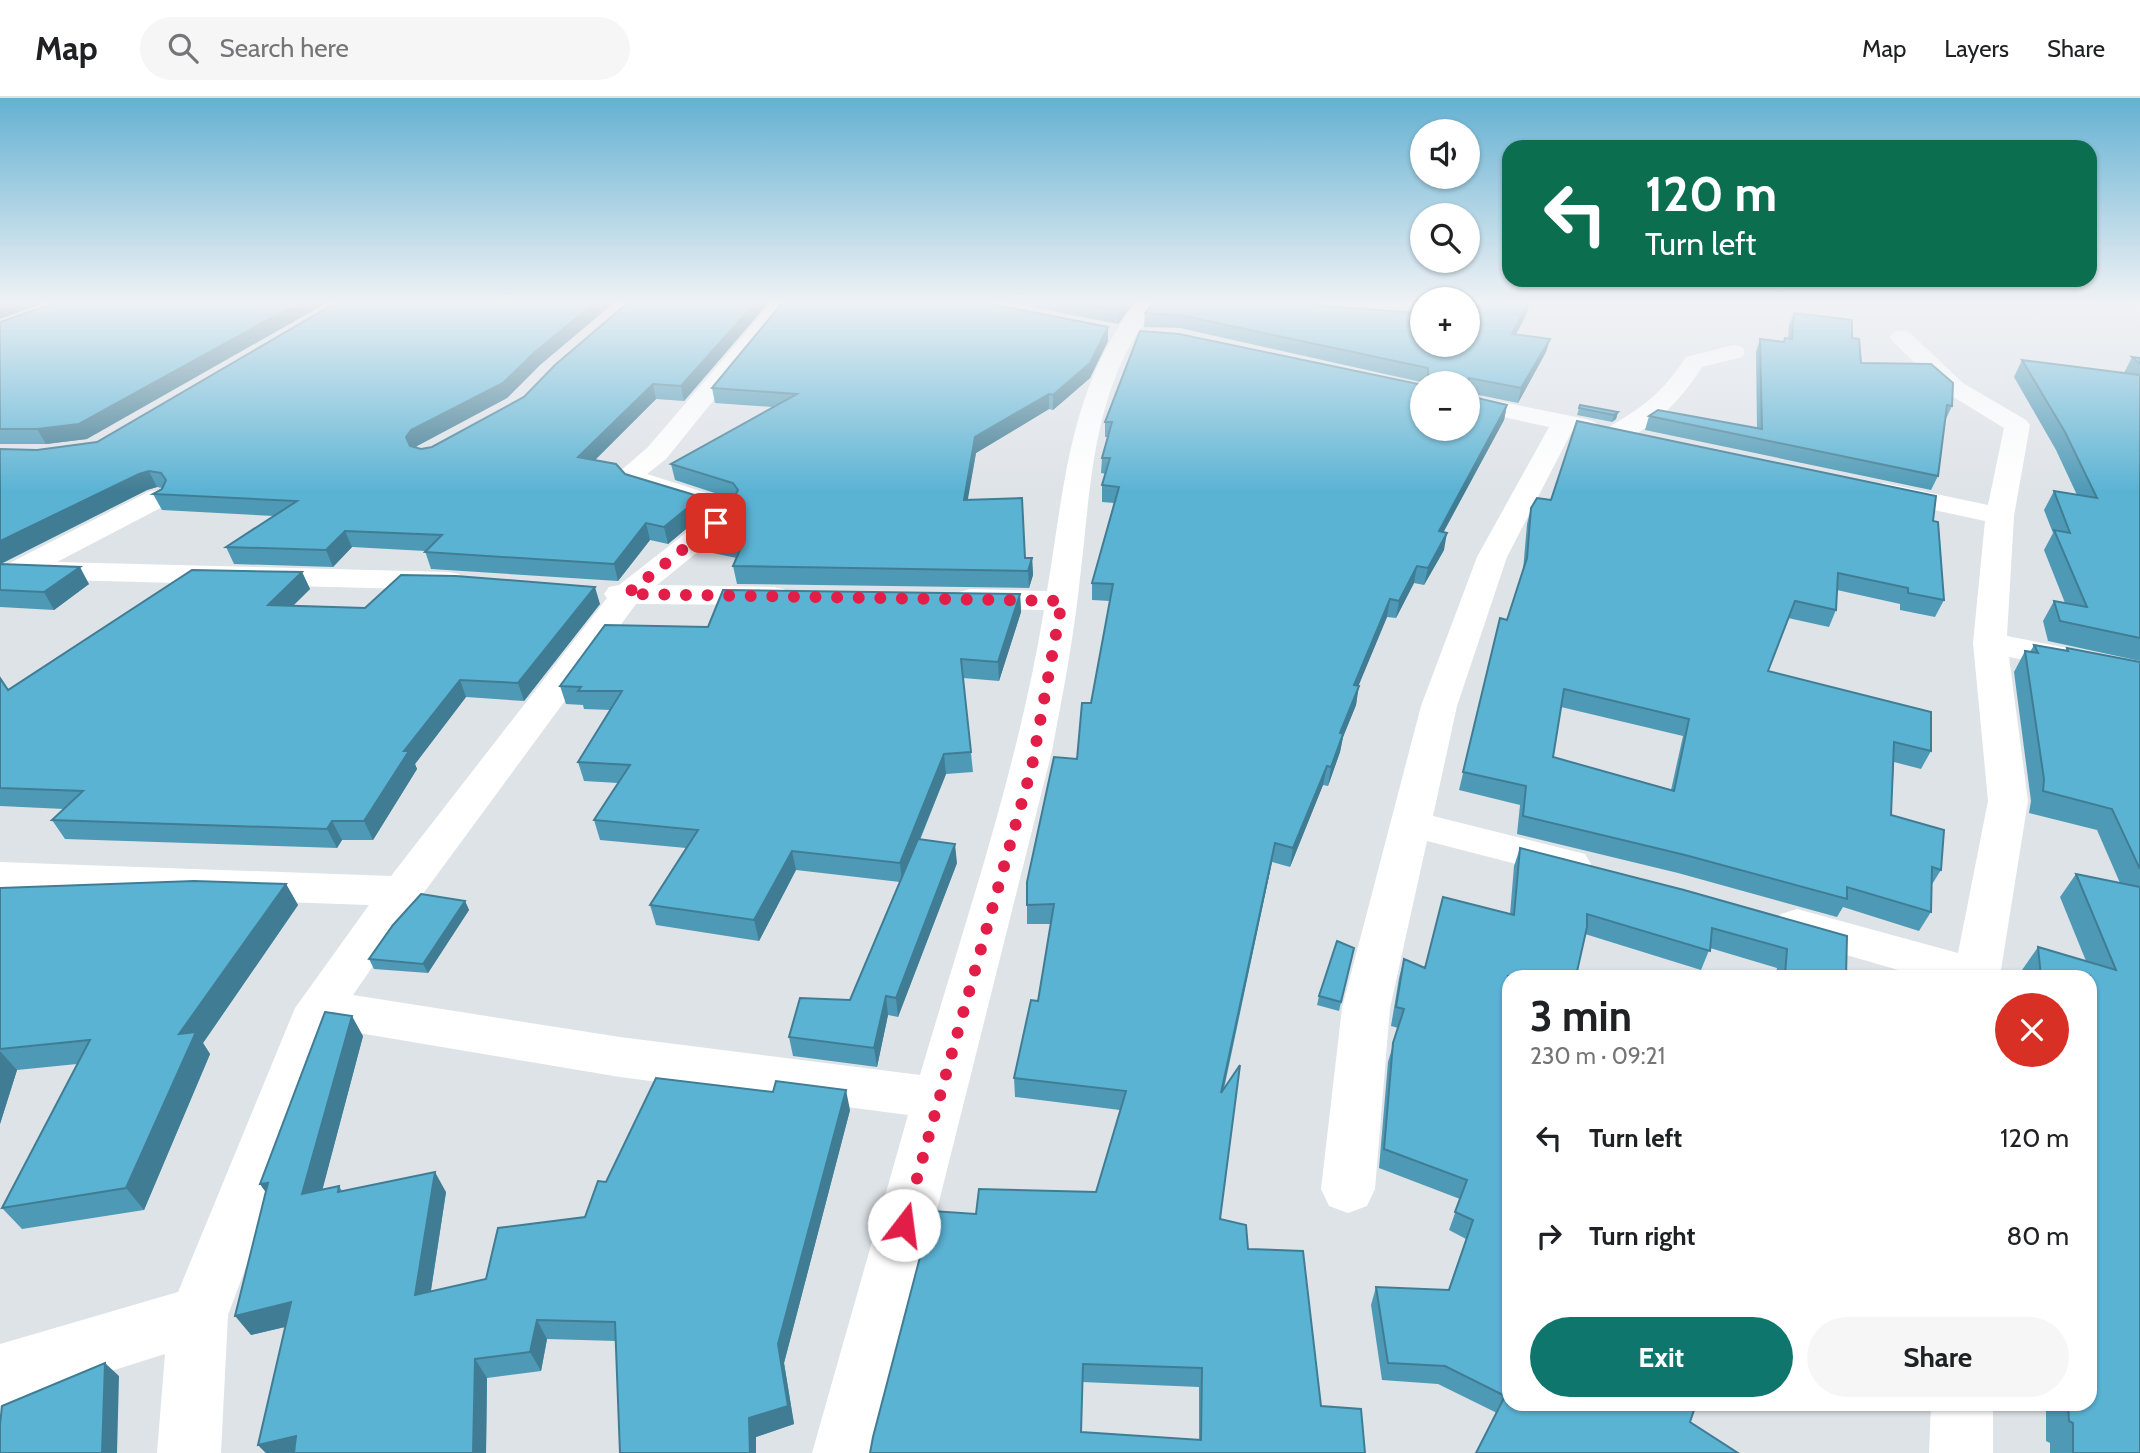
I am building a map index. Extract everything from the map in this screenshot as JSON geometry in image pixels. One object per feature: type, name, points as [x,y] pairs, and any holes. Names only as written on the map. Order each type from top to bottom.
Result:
[{"type":"street","points":[[189,1453],[198,1315],[319,1008],[608,593],[716,523],[725,509],[640,482],[631,473],[657,453],[731,364]]},
{"type":"street","points":[[844,1453],[938,1098],[1032,766],[1062,601],[1080,460],[1109,364]]},
{"type":"street","points":[[1618,432],[1656,409],[1682,381],[1693,364]]},
{"type":"street","points":[[1930,364],[1955,388],[2017,425],[2000,516],[1990,643],[2008,801],[1978,970]]},
{"type":"street","points":[[1480,405],[1563,424],[1659,441]]},
{"type":"street","points":[[1348,1189],[1366,1008],[1439,706],[1492,557],[1563,424]]},
{"type":"street","points":[[1863,486],[2000,516]]},
{"type":"street","points":[[8,575],[158,498]]},
{"type":"street","points":[[8,575],[274,575],[474,582]]},
{"type":"street","points":[[608,593],[804,597]]},
{"type":"street","points":[[940,599],[1062,601]]},
{"type":"street","points":[[1990,643],[2140,672]]},
{"type":"street","points":[[1409,823],[1610,874]]},
{"type":"street","points":[[0,877],[402,891]]},
{"type":"street","points":[[1755,913],[1956,970]]},
{"type":"street","points":[[319,1008],[620,1057],[938,1098]]},
{"type":"street","points":[[0,1375],[198,1315]]},
{"type":"street","points":[[1961,1453],[1962,1411]]},
{"type":"building","points":[[0,364],[187,364],[79,424],[37,429],[0,429]]},
{"type":"building","points":[[230,364],[522,364],[503,383],[411,430],[406,437],[410,446],[421,449],[432,447],[524,397],[556,364],[700,364],[681,386],[653,384],[578,457],[616,464],[625,474],[701,497],[664,527],[646,523],[614,564],[425,552],[442,535],[345,531],[326,550],[226,547],[297,501],[153,494],[162,489],[166,480],[161,473],[149,471],[0,541],[0,449],[37,450],[97,442]]},
{"type":"building","points":[[732,364],[1089,364],[1053,395],[1049,394],[975,437],[964,500],[1022,498],[1025,558],[1032,558],[1028,571],[733,566],[743,543],[699,534],[725,514],[738,490],[733,483],[671,464],[797,394],[712,388]]},
{"type":"building","points":[[1127,364],[1324,364],[1410,382],[1410,441],[1480,441],[1480,399],[1507,405],[1439,531],[1447,533],[1428,568],[1417,566],[1399,601],[1390,599],[1354,685],[1359,686],[1340,733],[1343,734],[1331,767],[1327,766],[1293,848],[1275,843],[1221,1093],[1240,1065],[1220,1219],[1246,1225],[1248,1249],[1303,1251],[1321,1406],[1361,1409],[1365,1453],[870,1453],[932,1211],[976,1214],[979,1189],[1096,1192],[1126,1091],[1014,1078],[1031,1000],[1038,1001],[1054,904],[1027,905],[1027,882],[1054,757],[1077,759],[1082,703],[1091,703],[1113,584],[1092,583],[1119,487],[1102,485],[1110,458],[1102,458],[1112,422],[1105,422]],"holes":[[[1083,1364],[1202,1368],[1201,1440],[1081,1432]]]},
{"type":"building","points":[[1410,364],[1535,364],[1521,388],[1480,380],[1480,371],[1428,371],[1428,368]]},
{"type":"building","points":[[1761,364],[1931,364],[1953,383],[1952,406],[1947,405],[1938,476],[1649,416],[1658,410],[1762,429]]},
{"type":"building","points":[[2025,364],[2055,364],[2140,375],[2140,638],[2060,621],[2054,601],[2087,607],[2054,530],[2070,533],[2054,491],[2097,498],[2065,432]]},
{"type":"building","points":[[1580,405],[1618,412],[1614,415],[1579,408]]},
{"type":"building","points":[[1577,421],[1936,496],[1933,521],[1938,522],[1944,600],[1908,593],[1908,588],[1838,573],[1836,610],[1795,601],[1768,671],[1931,712],[1931,751],[1894,742],[1891,815],[1944,830],[1941,870],[1932,867],[1931,912],[1847,887],[1847,899],[1685,855],[1523,816],[1526,786],[1463,772],[1500,618],[1507,620],[1527,558],[1531,508],[1537,498],[1551,500]],"holes":[[[1564,689],[1689,719],[1674,791],[1553,757]]]},
{"type":"building","points":[[0,564],[80,567],[44,592],[0,590]]},
{"type":"building","points":[[192,570],[302,572],[268,605],[365,608],[401,575],[456,576],[595,587],[518,683],[460,680],[404,751],[409,751],[364,821],[332,821],[327,829],[52,820],[83,791],[0,788],[0,678],[8,690]]},
{"type":"building","points":[[723,590],[1020,594],[998,662],[961,659],[971,752],[944,754],[900,863],[792,851],[754,920],[650,905],[698,830],[594,820],[630,765],[578,762],[622,691],[578,691],[581,687],[560,686],[605,625],[708,627]]},
{"type":"building","points":[[2034,645],[2068,651],[2067,648],[2140,662],[2140,869],[2112,809],[2043,791],[2044,779],[2025,651],[2038,653]]},
{"type":"building","points":[[918,839],[955,844],[896,998],[886,996],[874,1048],[789,1037],[800,998],[850,1000]]},
{"type":"building","points":[[1520,848],[1847,936],[1846,970],[1785,970],[1787,949],[1712,928],[1710,951],[1587,914],[1587,927],[1577,970],[1502,970],[1502,1394],[1445,1366],[1388,1363],[1376,1287],[1449,1290],[1473,1220],[1455,1212],[1467,1180],[1384,1149],[1393,1043],[1404,1009],[1396,1007],[1404,959],[1425,968],[1443,897],[1514,915]]},
{"type":"building","points":[[2076,874],[2140,887],[2140,1453],[2073,1453],[2073,1423],[2069,1421],[2068,1411],[2097,1411],[2097,970],[2040,970],[2038,947],[2116,970]]},
{"type":"building","points":[[194,881],[286,884],[179,1034],[196,1032],[126,1188],[2,1208],[90,1040],[0,1049],[0,888]]},
{"type":"building","points":[[421,894],[465,901],[423,964],[369,959],[393,925]]},
{"type":"building","points":[[1337,941],[1354,948],[1341,1002],[1319,996]]},
{"type":"building","points":[[325,1012],[352,1016],[302,1194],[339,1186],[338,1192],[435,1172],[415,1295],[486,1279],[498,1228],[585,1217],[598,1181],[606,1182],[656,1078],[773,1092],[776,1081],[846,1090],[778,1344],[788,1406],[749,1418],[750,1453],[620,1453],[615,1322],[537,1320],[530,1352],[475,1359],[473,1453],[294,1453],[296,1436],[258,1445],[291,1302],[235,1316],[268,1183],[260,1184]]},
{"type":"building","points":[[105,1363],[102,1453],[0,1453],[2,1406]]},
{"type":"building","points":[[1502,1402],[1502,1411],[1694,1411],[1690,1422],[1738,1453],[1476,1453]]},
{"type":"route","points":[[716,523],[627,594],[1062,601],[1032,766],[904,1225]]}]
